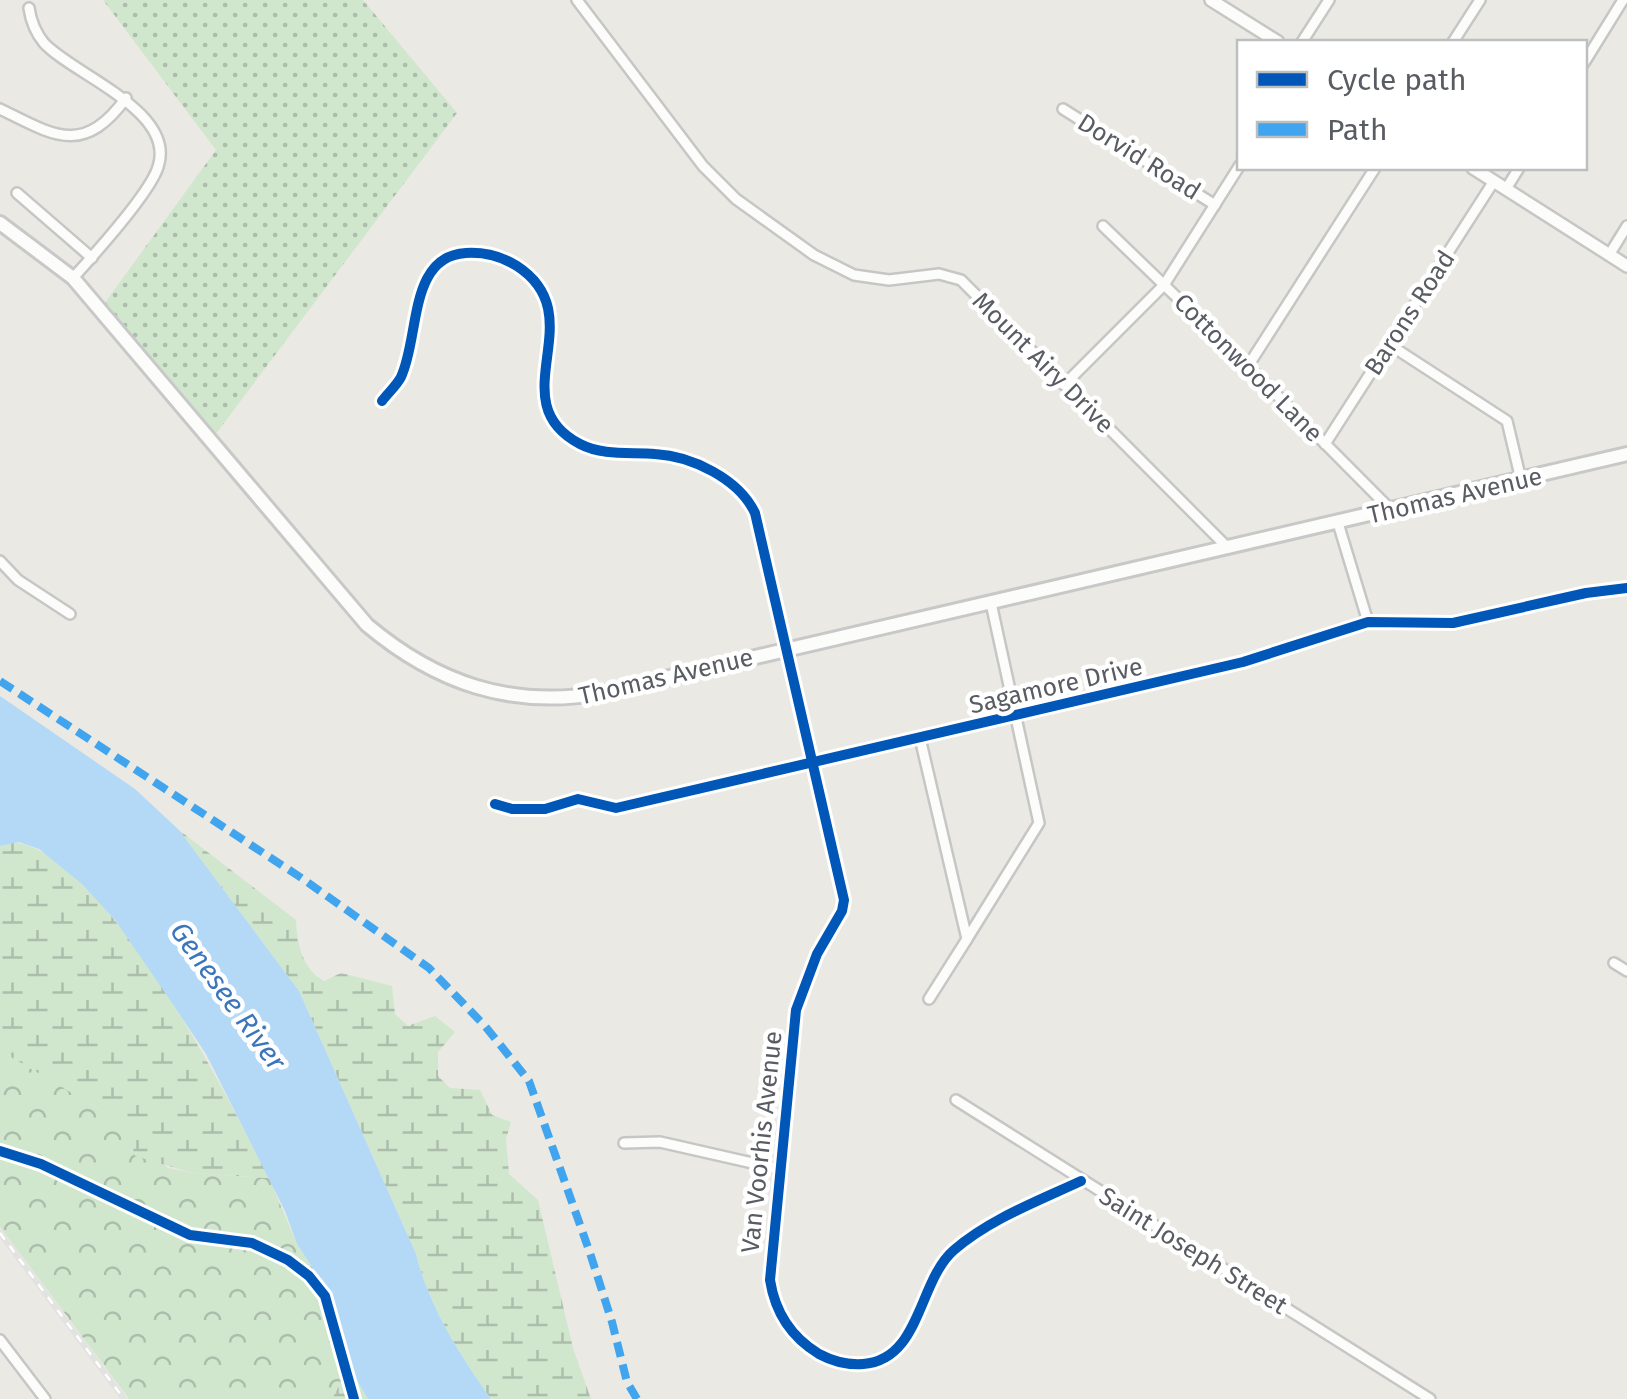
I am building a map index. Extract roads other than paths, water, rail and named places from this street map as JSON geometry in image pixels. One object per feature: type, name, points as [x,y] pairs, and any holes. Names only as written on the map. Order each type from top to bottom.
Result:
[{"type":"main road","name":"Thomas Avenue","points":[[0,223],[73,278],[346,604],[384,640],[463,683],[520,698],[570,698],[1627,454]]},
{"type":"street","name":"Mount Airy Drive","points":[[577,0],[703,166],[736,199],[814,256],[854,275],[888,280],[940,274],[961,280],[1228,548]]},
{"type":"street","points":[[1211,0],[1275,40]]},
{"type":"street","points":[[1303,40],[1328,0]]},
{"type":"street","points":[[1455,40],[1480,0]]},
{"type":"street","points":[[1587,57],[1624,0]]},
{"type":"street","points":[[29,8],[33,27],[53,52],[126,98],[156,140],[160,165],[149,184],[73,278]]},
{"type":"street","points":[[0,109],[43,132],[70,137],[102,124],[126,98]]},
{"type":"street","name":"Dorvid Road","points":[[1063,109],[1215,205]]},
{"type":"street","points":[[1064,385],[1164,285],[1237,170]]},
{"type":"street","points":[[1248,366],[1374,170]]},
{"type":"street","points":[[1475,170],[1627,266]]},
{"type":"street","name":"Barons Road","points":[[1326,444],[1500,185],[1517,170]]},
{"type":"street","points":[[18,193],[92,258]]},
{"type":"street","name":"Cottonwood Lane","points":[[1103,226],[1392,511]]},
{"type":"street","points":[[1609,255],[1627,226]]},
{"type":"street","name":"Van Voorhis Avenue","points":[[382,400],[401,378],[425,284],[434,265],[446,256],[479,253],[501,258],[520,268],[537,285],[550,318],[543,395],[564,433],[588,448],[668,456],[718,475],[752,505],[760,524],[789,649],[841,880],[843,906],[803,984],[796,1010],[770,1262],[776,1308],[794,1333],[819,1354],[845,1364],[886,1357],[908,1334],[935,1271],[956,1248],[992,1224],[1080,1180]]},
{"type":"street","points":[[1390,345],[1508,421],[1521,480]]},
{"type":"street","points":[[1338,523],[1368,622]]},
{"type":"street","points":[[0,561],[18,580],[70,614]]},
{"type":"street","name":"Sagamore Drive","points":[[495,804],[545,810],[578,799],[616,808],[1243,662],[1368,622],[1453,622],[1627,588]]},
{"type":"street","points":[[929,999],[1040,823],[991,603]]},
{"type":"street","points":[[920,738],[967,939]]},
{"type":"street","points":[[1614,963],[1627,972]]},
{"type":"street","name":"Saint Joseph Street","points":[[956,1100],[1430,1399]]},
{"type":"street","name":"Van Voorhis Avenue","points":[[624,1143],[660,1142],[779,1169]]},
{"type":"street","points":[[0,1340],[45,1399]]},
{"type":"water","name":"Genesee River","points":[[0,696],[135,789],[179,830],[299,991],[416,1254],[437,1312],[491,1399],[368,1399],[349,1367],[327,1290],[297,1244],[285,1211],[206,1054],[115,920],[82,884],[39,849],[19,842],[0,846]]},
{"type":"railway","points":[[0,1233],[124,1399]]}]
